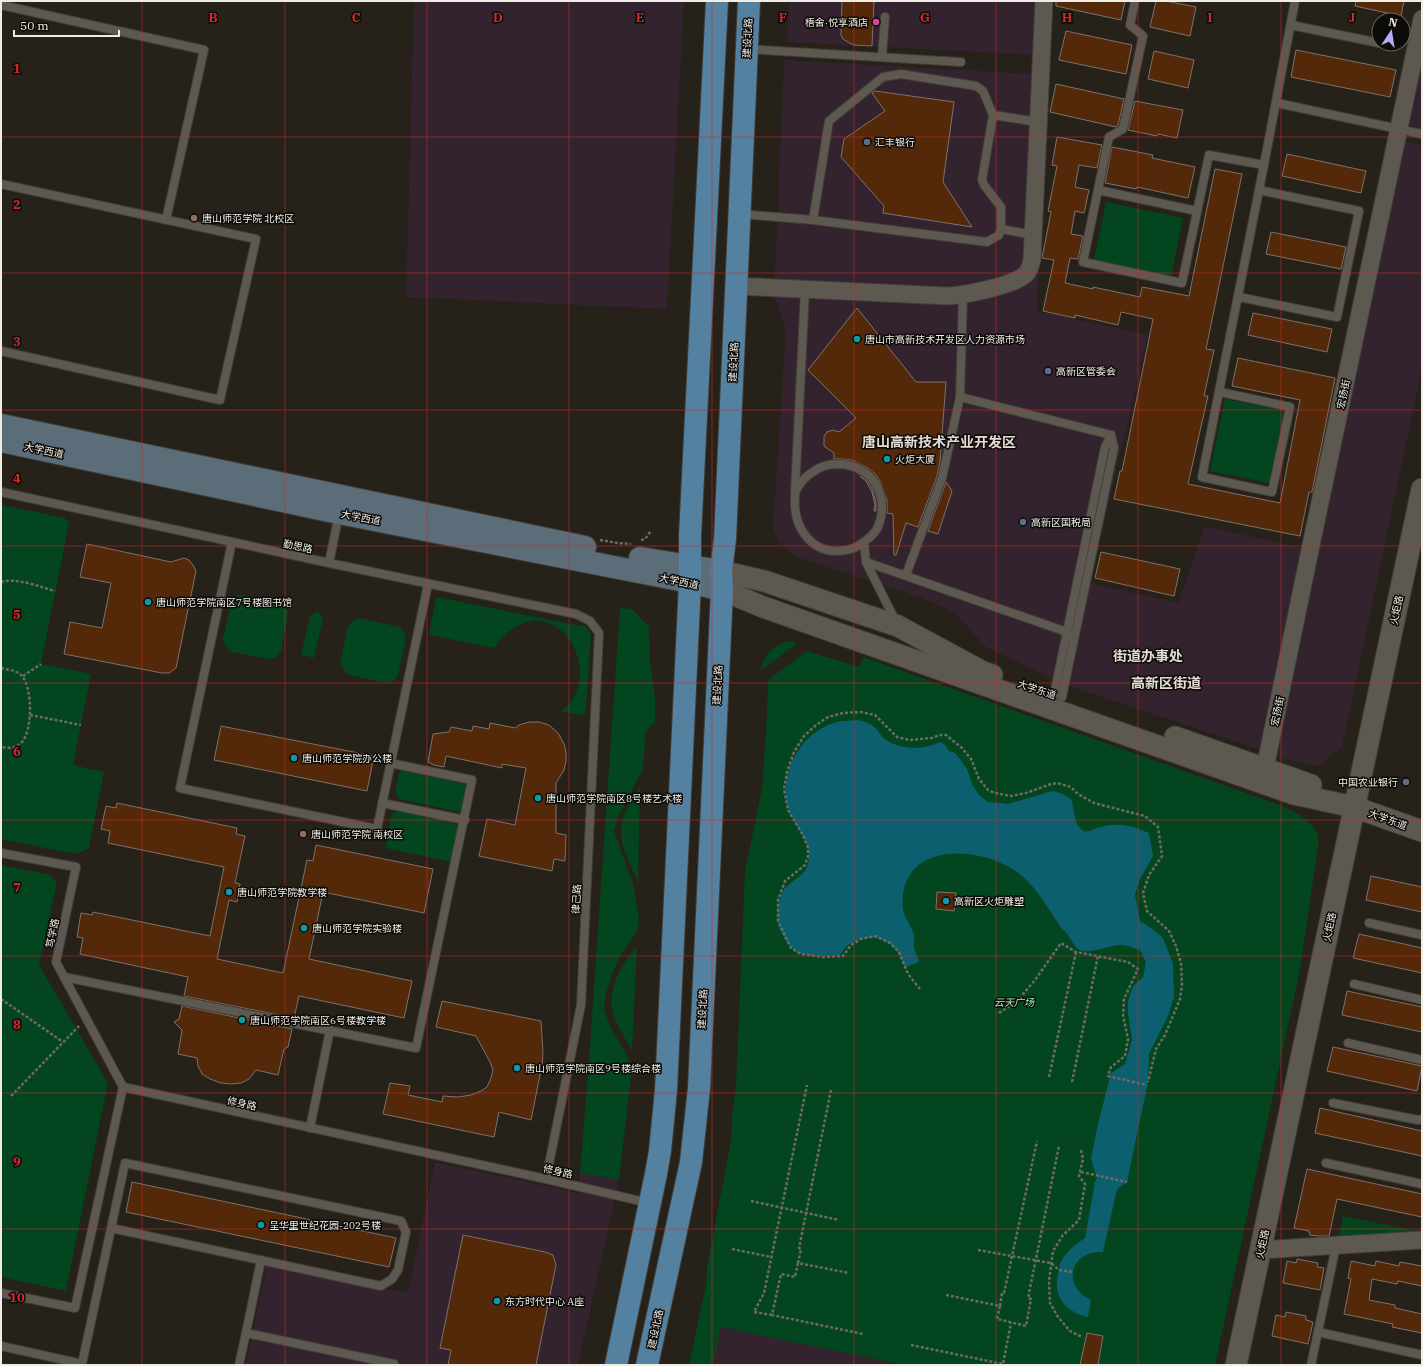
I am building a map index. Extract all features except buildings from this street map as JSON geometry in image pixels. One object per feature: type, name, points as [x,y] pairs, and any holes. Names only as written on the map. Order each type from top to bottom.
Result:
[{"type":"main road","points":[[616,1365],[660,1151],[666,1090],[690,574],[690,536],[717,1]]},
{"type":"main road","name":"建设北路","points":[[647,1365],[691,1162],[699,1088],[721,580],[740,214],[749,1]]},
{"type":"main road","name":"大学西道","points":[[1,424],[648,560],[690,574]]},
{"type":"main road","name":"大学西道","points":[[1,441],[340,513],[721,580]]},
{"type":"street","points":[[736,286],[805,290],[962,295],[1013,282],[1027,274],[1032,260],[1044,1]]},
{"type":"street","name":"宏扬街","points":[[1265,768],[1422,19]]},
{"type":"street","name":"火炬路","points":[[1236,1365],[1354,807],[1417,541],[1422,488]]},
{"type":"street","name":"大学东道","points":[[721,580],[764,581],[898,626],[982,672],[1058,696],[1265,768],[1324,790],[1354,807]]},
{"type":"street","name":"大学东道","points":[[721,580],[763,607],[1294,794],[1354,807],[1422,831]]},
{"type":"street","points":[[1260,1250],[1422,1240]]},
{"type":"lane","points":[[1135,1],[1130,25],[1143,36],[1124,129],[1109,137],[1083,262],[1182,283],[1209,155],[1264,165]]},
{"type":"lane","points":[[1220,392],[1290,407],[1272,492],[1202,477],[1239,297],[1295,1]]},
{"type":"lane","points":[[1,5],[204,50],[166,220]]},
{"type":"lane","points":[[882,57],[885,17]]},
{"type":"lane","points":[[1291,25],[1371,41]]},
{"type":"lane","points":[[746,49],[961,62]]},
{"type":"lane","points":[[740,214],[813,220],[987,242],[998,235],[1001,229],[1002,207],[984,185],[982,180],[993,115],[983,91],[976,86],[901,74],[883,77],[829,121],[813,220]]},
{"type":"lane","points":[[1276,103],[1422,134]]},
{"type":"lane","points":[[993,115],[1038,122]]},
{"type":"lane","points":[[1,184],[256,239],[220,400],[1,351]]},
{"type":"lane","points":[[1098,190],[1197,211]]},
{"type":"lane","points":[[1239,297],[1337,317],[1360,211],[1259,190]]},
{"type":"lane","points":[[1001,229],[1033,234]]},
{"type":"lane","points":[[795,492],[804,479],[814,471],[828,465],[843,464],[857,468],[870,476],[878,488],[882,502],[882,517],[876,531],[864,542],[856,548],[843,551],[830,551],[818,546],[808,539],[800,529],[796,517],[795,492],[805,290]]},
{"type":"lane","points":[[906,575],[942,478],[960,397],[962,295]]},
{"type":"lane","points":[[960,397],[1111,435]]},
{"type":"lane","points":[[1058,696],[1067,632],[1104,447],[1111,435]]},
{"type":"lane","points":[[1058,696],[1074,638],[1114,448],[1111,435]]},
{"type":"lane","name":"勤思路","points":[[1,492],[329,563],[576,614],[590,621]]},
{"type":"lane","points":[[329,563],[340,513]]},
{"type":"lane","points":[[232,542],[180,788],[377,829],[428,584]]},
{"type":"lane","points":[[864,542],[866,562],[898,626]]},
{"type":"lane","points":[[866,562],[1067,632],[1074,638]]},
{"type":"lane","name":"律己路","points":[[546,1179],[580,1005],[599,633],[590,621]]},
{"type":"lane","points":[[64,977],[416,1048],[465,820],[472,780],[390,763]]},
{"type":"lane","points":[[382,803],[465,820]]},
{"type":"lane","name":"笃学路","points":[[1,853],[76,867],[56,962],[123,1088]]},
{"type":"lane","points":[[1369,924],[1422,935]]},
{"type":"lane","points":[[1354,984],[1422,1000]]},
{"type":"lane","points":[[310,1128],[330,1030]]},
{"type":"lane","points":[[1348,1043],[1422,1060]]},
{"type":"lane","points":[[1,1293],[75,1308],[123,1088]]},
{"type":"lane","name":"修身路","points":[[123,1088],[546,1179],[650,1203]]},
{"type":"lane","points":[[1333,1103],[1418,1120],[1422,1119]]},
{"type":"lane","points":[[1,1346],[82,1364],[111,1228],[125,1163],[400,1221],[406,1232],[398,1270],[392,1279],[381,1286],[111,1228]]},
{"type":"lane","points":[[1326,1163],[1422,1184]]},
{"type":"lane","points":[[1311,1365],[1336,1246]]},
{"type":"lane","points":[[239,1365],[261,1260]]},
{"type":"lane","points":[[1318,1332],[1422,1356]]},
{"type":"lane","points":[[246,1333],[394,1364]]},
{"type":"path","points":[[1,582],[6,580],[26,583],[55,591]]},
{"type":"path","points":[[23,676],[41,664]]},
{"type":"path","points":[[1,668],[16,671],[23,676],[29,690],[30,715],[30,724],[26,736],[21,744],[11,748],[1,747]]},
{"type":"path","points":[[920,989],[908,974],[899,952],[890,943],[875,936],[861,939],[851,945],[843,956],[823,957],[801,954],[790,948],[778,922],[778,900],[785,881],[805,865],[808,856],[808,848],[803,835],[788,810],[784,789],[788,772],[794,752],[804,736],[828,717],[843,713],[861,712],[875,715],[897,737],[909,740],[946,735],[962,748],[971,759],[980,779],[988,790],[1011,796],[1057,783],[1071,787],[1078,794],[1094,803],[1146,816],[1158,827],[1162,856],[1149,875],[1143,893],[1147,911],[1169,931],[1176,946],[1180,962],[1182,985],[1180,999],[1165,1034],[1156,1049],[1148,1083],[1108,1076],[1111,1067],[1125,1056],[1128,1039],[1123,1015],[1124,999],[1138,969],[1128,962],[1076,952],[1061,943],[1031,985],[1018,1000],[999,1013]]},
{"type":"path","points":[[30,715],[81,725]]},
{"type":"path","points":[[1049,1077],[1076,952]]},
{"type":"path","points":[[1072,1082],[1098,956]]},
{"type":"path","points":[[1,999],[64,1042]]},
{"type":"path","points":[[12,1096],[86,1018]]},
{"type":"path","points":[[807,1085],[764,1293],[754,1312],[863,1334]]},
{"type":"path","points":[[772,1315],[781,1274],[795,1277],[801,1249],[798,1248],[831,1090]]},
{"type":"path","points":[[1037,1141],[997,1320],[1026,1326],[1031,1299],[1028,1298],[1059,1146]]},
{"type":"path","points":[[1081,1150],[1083,1159],[1079,1176],[1085,1184],[1079,1220],[1063,1235],[1054,1251],[1049,1281],[1050,1302],[1058,1318],[1070,1331],[1082,1337]]},
{"type":"path","points":[[1081,1172],[1127,1182]]},
{"type":"path","points":[[751,1201],[839,1220]]},
{"type":"path","points":[[732,1249],[771,1258]]},
{"type":"path","points":[[978,1250],[1051,1264],[1059,1270],[1073,1272]]},
{"type":"path","points":[[798,1263],[849,1273]]},
{"type":"path","points":[[946,1295],[1000,1306]]},
{"type":"path","points":[[911,1345],[1002,1364],[1011,1323]]},
{"type":"shaded area","points":[[414,1],[684,1],[667,309],[406,297]]},
{"type":"shaded area","name":"梧舍·悦享酒店","points":[[789,1],[1039,1],[1036,55],[787,42]]},
{"type":"shaded area","points":[[1422,56],[1422,129],[1407,125]]},
{"type":"shaded area","points":[[784,60],[1048,75],[1037,311],[1148,335],[1090,583],[1178,603],[1205,526],[1310,550],[1264,751],[1066,685],[986,647],[954,612],[917,596],[796,557],[779,543],[773,527],[786,330],[774,295]]},
{"type":"shaded area","points":[[1401,140],[1422,145],[1422,368],[1342,747],[1318,766],[1272,757]]},
{"type":"shaded area","points":[[435,1162],[579,1193],[580,1173],[619,1180],[578,1365],[246,1365],[267,1264],[408,1293]]},
{"type":"shaded area","points":[[698,1322],[904,1365],[689,1365]]},
{"type":"green space","points":[[1106,202],[1183,218],[1171,276],[1094,260]]},
{"type":"green space","points":[[1225,399],[1284,411],[1269,483],[1210,471]]},
{"type":"green space","points":[[1,505],[65,518],[69,524],[41,664],[91,674],[73,765],[104,772],[89,848],[75,854],[1,839]]},
{"type":"green space","points":[[242,595],[282,603],[287,608],[288,614],[281,652],[276,657],[269,659],[232,652],[226,647],[223,640],[231,602],[235,597]]},
{"type":"green space","points":[[436,597],[586,627],[591,635],[586,709],[584,714],[579,715],[561,711],[572,700],[579,684],[580,667],[576,651],[568,637],[556,627],[543,621],[527,622],[511,630],[500,640],[495,648],[429,635]]},
{"type":"green space","points":[[620,608],[632,609],[649,627],[650,662],[655,697],[655,722],[646,731],[643,769],[618,817],[614,831],[633,884],[639,917],[637,931],[621,955],[612,974],[606,993],[604,1008],[610,1027],[625,1051],[630,1064],[631,1077],[619,1180],[580,1173]]},
{"type":"green space","points":[[318,611],[323,618],[314,658],[301,655],[310,616]]},
{"type":"green space","points":[[359,618],[400,627],[404,631],[406,638],[398,676],[394,681],[386,683],[349,675],[340,664],[348,626]]},
{"type":"green space","points":[[785,642],[796,642],[795,645],[761,669],[766,655],[775,647]]},
{"type":"green space","name":"云天广场","points":[[807,651],[859,667],[863,657],[1280,805],[1303,817],[1313,826],[1316,831],[1318,846],[1300,970],[1215,1365],[904,1365],[721,1327],[713,1365],[689,1364],[706,1285],[707,1267],[731,1141],[732,1115],[736,1086],[745,871],[762,789],[768,680]]},
{"type":"green space","points":[[401,770],[464,784],[466,787],[462,809],[460,812],[399,799],[395,793]]},
{"type":"green space","points":[[640,787],[638,882],[623,846],[621,831],[625,813]]},
{"type":"green space","points":[[400,810],[451,821],[458,827],[452,862],[385,848],[391,817],[393,813]]},
{"type":"green space","points":[[1,865],[50,875],[57,883],[39,965],[108,1083],[66,1291],[1,1277]]},
{"type":"green space","points":[[637,946],[632,1051],[619,1028],[611,1005],[617,978],[631,953]]},
{"type":"green space","points":[[1343,1216],[1422,1232],[1342,1243],[1339,1236]]},
{"type":"water","points":[[858,720],[872,725],[886,740],[899,746],[920,748],[940,742],[945,745],[949,751],[955,753],[960,759],[967,769],[973,786],[979,795],[988,802],[1008,804],[1052,791],[1063,794],[1072,800],[1076,820],[1079,827],[1083,831],[1120,825],[1149,833],[1153,856],[1139,881],[1135,895],[1140,921],[1163,938],[1173,964],[1174,997],[1168,1016],[1149,1054],[1148,1082],[1127,1182],[1117,1189],[1103,1252],[1092,1253],[1083,1257],[1073,1270],[1073,1278],[1076,1286],[1082,1294],[1091,1300],[1088,1317],[1073,1311],[1062,1302],[1057,1290],[1058,1274],[1060,1263],[1068,1251],[1085,1238],[1097,1178],[1091,1159],[1098,1124],[1111,1073],[1125,1064],[1132,1040],[1128,1013],[1128,1001],[1133,986],[1143,977],[1146,962],[1140,950],[1122,945],[1093,951],[1082,951],[1078,949],[1067,933],[1062,929],[1049,908],[1022,876],[1008,866],[991,859],[972,855],[953,854],[935,857],[920,864],[909,877],[903,895],[902,902],[904,913],[914,935],[914,946],[919,962],[905,967],[900,955],[894,948],[887,942],[876,938],[863,938],[857,940],[847,946],[839,956],[801,954],[791,948],[785,940],[780,928],[778,921],[778,906],[784,889],[802,874],[806,868],[809,854],[806,842],[788,807],[786,782],[789,770],[801,747],[820,729],[838,722]]},
{"type":"place","name":"梧舍·悦享酒店","points":[[876,22]]},
{"type":"place","name":"汇丰银行","points":[[867,142]]},
{"type":"place","name":"唐山师范学院 北校区","points":[[194,218]]},
{"type":"place","name":"唐山市高新技术开发区人力资源市场","points":[[857,339]]},
{"type":"place","name":"高新区管委会","points":[[1048,371]]},
{"type":"place","name":"火炬大厦","points":[[887,459]]},
{"type":"place","name":"高新区国税局","points":[[1023,522]]},
{"type":"place","name":"唐山师范学院南区7号楼图书馆","points":[[148,602]]},
{"type":"place","name":"唐山师范学院办公楼","points":[[294,758]]},
{"type":"place","name":"中国农业银行","points":[[1406,782]]},
{"type":"place","name":"唐山师范学院南区8号楼艺术楼","points":[[538,798]]},
{"type":"place","name":"唐山师范学院 南校区","points":[[303,834]]},
{"type":"place","name":"唐山师范学院教学楼","points":[[229,892]]},
{"type":"place","name":"高新区火炬雕塑","points":[[946,901]]},
{"type":"place","name":"唐山师范学院实验楼","points":[[304,928]]},
{"type":"place","name":"唐山师范学院南区6号楼教学楼","points":[[242,1020]]},
{"type":"place","name":"唐山师范学院南区9号楼综合楼","points":[[517,1068]]},
{"type":"place","name":"呈华里世纪花园-202号楼","points":[[261,1225]]},
{"type":"place","name":"东方时代中心 A座","points":[[497,1301]]},
{"type":"district","name":"唐山高新技术产业开发区","points":[[939,442]]},
{"type":"district","name":"街道办事处","points":[[1148,656]]},
{"type":"district","name":"高新区街道","points":[[1166,683]]}]
